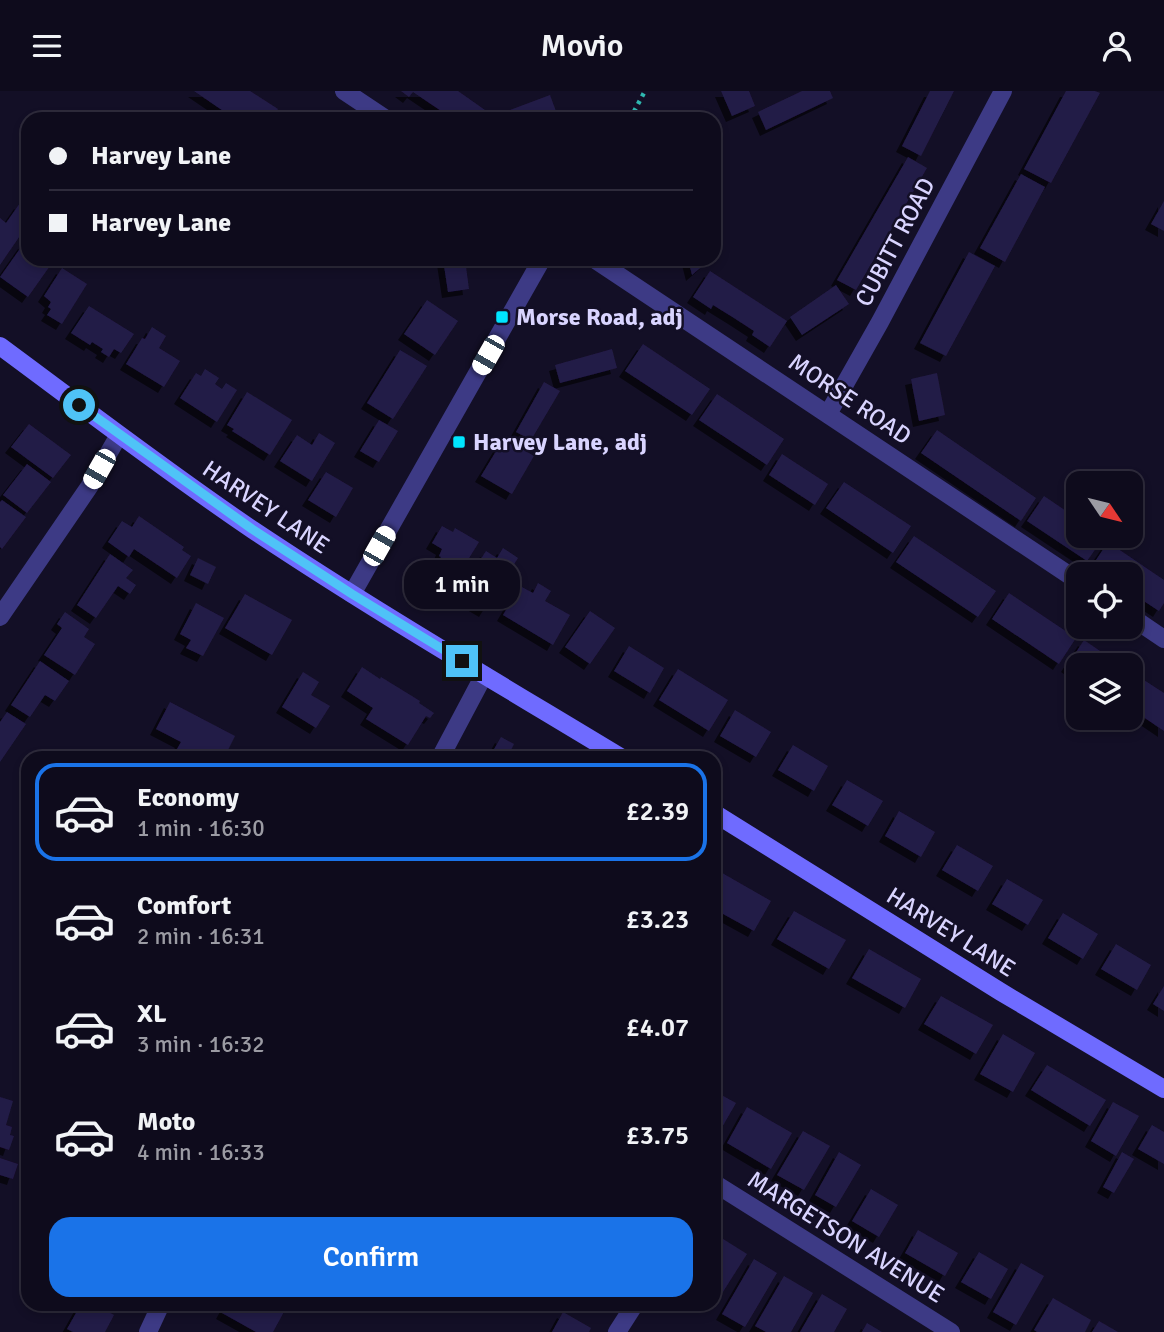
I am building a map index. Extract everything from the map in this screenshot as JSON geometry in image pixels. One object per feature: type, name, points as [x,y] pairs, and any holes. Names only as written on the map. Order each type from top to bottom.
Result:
[{"type":"street","points":[[344,91],[376,112]]},
{"type":"street","name":"CUBITT ROAD","points":[[828,414],[1003,91]]},
{"type":"street","points":[[352,594],[538,266]]},
{"type":"street","name":"MORSE ROAD","points":[[605,266],[1066,573]]},
{"type":"street","name":"HARVEY LANE","points":[[0,346],[252,529],[352,594],[610,751]]},
{"type":"street","points":[[0,617],[89,487],[119,435]]},
{"type":"street","points":[[1143,625],[1164,639]]},
{"type":"street","points":[[444,751],[484,675]]},
{"type":"street","name":"HARVEY LANE","points":[[721,817],[1001,992],[1164,1089]]},
{"type":"street","name":"MARGETSON AVENUE","points":[[721,1187],[951,1332]]},
{"type":"street","points":[[148,1332],[158,1311]]},
{"type":"street","points":[[617,1332],[630,1311]]},
{"type":"path","points":[[634,112],[645,91]]},
{"type":"building","points":[[194,91],[250,91],[278,109],[276,112],[225,112]]},
{"type":"building","points":[[401,91],[458,91],[485,110],[443,112],[413,92],[409,97]]},
{"type":"building","points":[[721,91],[749,91],[755,106],[732,116]]},
{"type":"building","points":[[802,91],[830,91],[833,98],[766,130],[758,112]]},
{"type":"building","points":[[930,91],[954,91],[921,156],[902,146]]},
{"type":"building","points":[[1066,91],[1100,93],[1051,183],[1024,169]]},
{"type":"building","points":[[550,95],[556,112],[504,112]]},
{"type":"building","points":[[908,157],[927,168],[856,290],[837,280]]},
{"type":"building","points":[[1021,174],[1045,187],[1005,262],[980,248]]},
{"type":"building","points":[[1164,201],[1164,231],[1151,224]]},
{"type":"building","points":[[20,203],[21,234],[0,265],[0,218],[6,223]]},
{"type":"building","points":[[21,247],[21,266],[50,266],[28,297],[0,277]]},
{"type":"building","points":[[969,252],[995,266],[946,356],[920,343]]},
{"type":"building","points":[[444,266],[466,266],[469,289],[448,292]]},
{"type":"building","points":[[690,266],[702,266],[692,275]]},
{"type":"building","points":[[62,268],[87,284],[62,324],[47,315],[51,302],[44,296]]},
{"type":"building","points":[[710,271],[787,321],[770,347],[752,335],[754,331],[734,318],[713,305],[711,309],[693,297]]},
{"type":"building","points":[[836,285],[849,304],[802,335],[790,317]]},
{"type":"building","points":[[427,300],[458,321],[435,355],[404,334]]},
{"type":"building","points":[[89,306],[134,334],[121,353],[114,349],[109,357],[92,342],[90,345],[71,333]]},
{"type":"building","points":[[152,327],[166,336],[159,348],[180,361],[164,387],[126,364]]},
{"type":"building","points":[[643,344],[710,389],[692,415],[625,371]]},
{"type":"building","points":[[612,349],[617,368],[560,383],[555,365]]},
{"type":"building","points":[[400,350],[427,366],[393,419],[367,403]]},
{"type":"building","points":[[205,369],[219,378],[215,384],[222,389],[226,383],[237,390],[217,422],[180,398],[196,373],[201,376]]},
{"type":"building","points":[[937,373],[945,415],[919,421],[911,379]]},
{"type":"building","points":[[544,382],[560,391],[531,440],[516,432]]},
{"type":"building","points":[[247,392],[292,420],[270,455],[227,425]]},
{"type":"building","points":[[717,394],[784,439],[767,465],[699,420]]},
{"type":"building","points":[[379,420],[398,431],[379,462],[360,451]]},
{"type":"building","points":[[29,424],[71,455],[53,478],[11,447]]},
{"type":"building","points":[[937,430],[1036,498],[1021,521],[921,453]]},
{"type":"building","points":[[319,433],[335,443],[312,481],[280,461],[297,435],[312,445]]},
{"type":"building","points":[[504,438],[534,456],[512,494],[481,476]]},
{"type":"building","points":[[782,454],[828,484],[815,505],[769,475]]},
{"type":"building","points":[[27,464],[51,482],[27,513],[3,495]]},
{"type":"building","points":[[326,472],[353,488],[336,517],[308,500]]},
{"type":"building","points":[[844,482],[911,526],[893,553],[826,508]]},
{"type":"building","points":[[1044,496],[1066,511],[1066,547],[1027,521]]},
{"type":"building","points":[[2,500],[26,517],[2,549],[0,502]]},
{"type":"building","points":[[139,516],[184,547],[182,550],[191,556],[177,578],[134,549],[129,557],[108,542],[122,521],[132,527]]},
{"type":"building","points":[[442,526],[453,532],[455,528],[479,542],[450,589],[436,581],[441,571],[435,567],[442,549],[432,543]]},
{"type":"building","points":[[914,536],[996,591],[978,617],[896,562]]},
{"type":"building","points":[[503,548],[518,558],[485,611],[456,594],[475,563],[477,565],[486,551],[497,558]]},
{"type":"building","points":[[1068,548],[1096,548],[1087,561]]},
{"type":"building","points":[[1104,548],[1117,548],[1137,562],[1095,562]]},
{"type":"building","points":[[110,554],[133,570],[126,578],[136,585],[130,594],[118,586],[96,618],[77,605]]},
{"type":"building","points":[[198,558],[216,567],[208,584],[190,575]]},
{"type":"building","points":[[1143,566],[1164,580],[1164,603],[1159,611],[1143,601]]},
{"type":"building","points":[[538,583],[551,591],[545,601],[570,615],[553,645],[503,615],[520,586],[533,593]]},
{"type":"building","points":[[1009,593],[1066,631],[1066,639],[1075,639],[1059,664],[992,619]]},
{"type":"building","points":[[245,594],[292,620],[272,655],[225,628]]},
{"type":"building","points":[[196,603],[224,618],[203,656],[186,648],[191,640],[180,634]]},
{"type":"building","points":[[590,611],[615,628],[590,664],[565,647]]},
{"type":"building","points":[[65,612],[89,629],[84,637],[95,644],[75,675],[44,655],[62,628],[57,624]]},
{"type":"building","points":[[1084,640],[1103,653],[1076,653]]},
{"type":"building","points":[[629,646],[664,668],[650,693],[614,671]]},
{"type":"building","points":[[40,661],[69,681],[55,701],[45,695],[30,717],[11,705]]},
{"type":"building","points":[[362,667],[420,701],[419,703],[434,713],[430,718],[426,716],[408,745],[366,719],[373,708],[347,691]]},
{"type":"building","points":[[678,669],[728,700],[709,731],[659,700]]},
{"type":"building","points":[[303,672],[319,682],[311,695],[330,706],[316,728],[282,707]]},
{"type":"building","points":[[1143,679],[1164,693],[1164,731],[1143,717]]},
{"type":"building","points":[[170,702],[235,736],[228,751],[181,751],[177,749],[181,742],[156,729]]},
{"type":"building","points":[[735,710],[771,732],[756,757],[720,736]]},
{"type":"building","points":[[7,712],[26,724],[0,762],[0,722]]},
{"type":"building","points":[[501,737],[514,744],[510,751],[493,751]]},
{"type":"building","points":[[793,745],[828,766],[814,791],[778,770]]},
{"type":"building","points":[[847,780],[883,801],[868,826],[832,805]]},
{"type":"building","points":[[899,811],[935,832],[921,857],[885,836]]},
{"type":"building","points":[[957,845],[993,866],[978,891],[942,870]]},
{"type":"building","points":[[721,872],[771,901],[754,931],[721,913]]},
{"type":"building","points":[[1007,879],[1043,900],[1028,925],[992,904]]},
{"type":"building","points":[[794,911],[846,940],[829,969],[777,939]]},
{"type":"building","points":[[1063,913],[1098,934],[1083,959],[1048,938]]},
{"type":"building","points":[[1116,944],[1151,965],[1137,990],[1101,969]]},
{"type":"building","points":[[869,949],[921,979],[905,1008],[852,978]]},
{"type":"building","points":[[1164,986],[1164,1011],[1153,1004]]},
{"type":"building","points":[[941,996],[993,1025],[976,1054],[924,1024]]},
{"type":"building","points":[[1003,1034],[1035,1053],[1013,1092],[980,1074]]},
{"type":"building","points":[[1047,1065],[1106,1100],[1090,1126],[1031,1090]]},
{"type":"building","points":[[721,1095],[736,1103],[721,1129]]},
{"type":"building","points":[[0,1097],[13,1101],[6,1125],[12,1127],[10,1135],[14,1136],[9,1150],[0,1147]]},
{"type":"building","points":[[1113,1102],[1139,1116],[1116,1156],[1091,1141]]},
{"type":"building","points":[[747,1107],[792,1133],[771,1169],[727,1143]]},
{"type":"building","points":[[1152,1125],[1164,1132],[1164,1164],[1138,1149]]},
{"type":"building","points":[[803,1131],[830,1146],[804,1190],[777,1175]]},
{"type":"building","points":[[839,1152],[861,1165],[836,1207],[815,1195]]},
{"type":"building","points":[[1122,1152],[1134,1159],[1114,1193],[1103,1187]]},
{"type":"building","points":[[0,1158],[18,1164],[13,1179],[0,1175]]},
{"type":"building","points":[[871,1189],[898,1205],[879,1237],[852,1221]]},
{"type":"building","points":[[918,1230],[958,1253],[945,1276],[905,1253]]},
{"type":"building","points":[[723,1239],[747,1254],[721,1295]]},
{"type":"building","points":[[979,1252],[1008,1269],[991,1299],[961,1282]]},
{"type":"building","points":[[754,1259],[777,1273],[745,1327],[722,1314]]},
{"type":"building","points":[[1021,1263],[1044,1276],[1016,1325],[993,1312]]},
{"type":"building","points":[[784,1276],[813,1293],[791,1332],[766,1332],[755,1326]]},
{"type":"building","points":[[822,1294],[847,1309],[834,1332],[800,1332]]},
{"type":"building","points":[[1053,1298],[1091,1320],[1085,1332],[1034,1330]]},
{"type":"building","points":[[77,1311],[107,1311],[114,1315],[105,1332],[73,1332],[67,1329]]},
{"type":"building","points":[[284,1311],[273,1332],[256,1332],[222,1313]]},
{"type":"building","points":[[563,1312],[591,1328],[589,1332],[552,1332]]},
{"type":"building","points":[[1099,1321],[1118,1332],[1092,1332]]},
{"type":"building","points":[[867,1323],[882,1332],[862,1332]]},
{"type":"place","name":"Morse Road, adj","points":[[502,317]]},
{"type":"place","name":"Harvey Lane, adj","points":[[459,442]]},
{"type":"route","points":[[79,405],[252,529],[462,661]]}]
